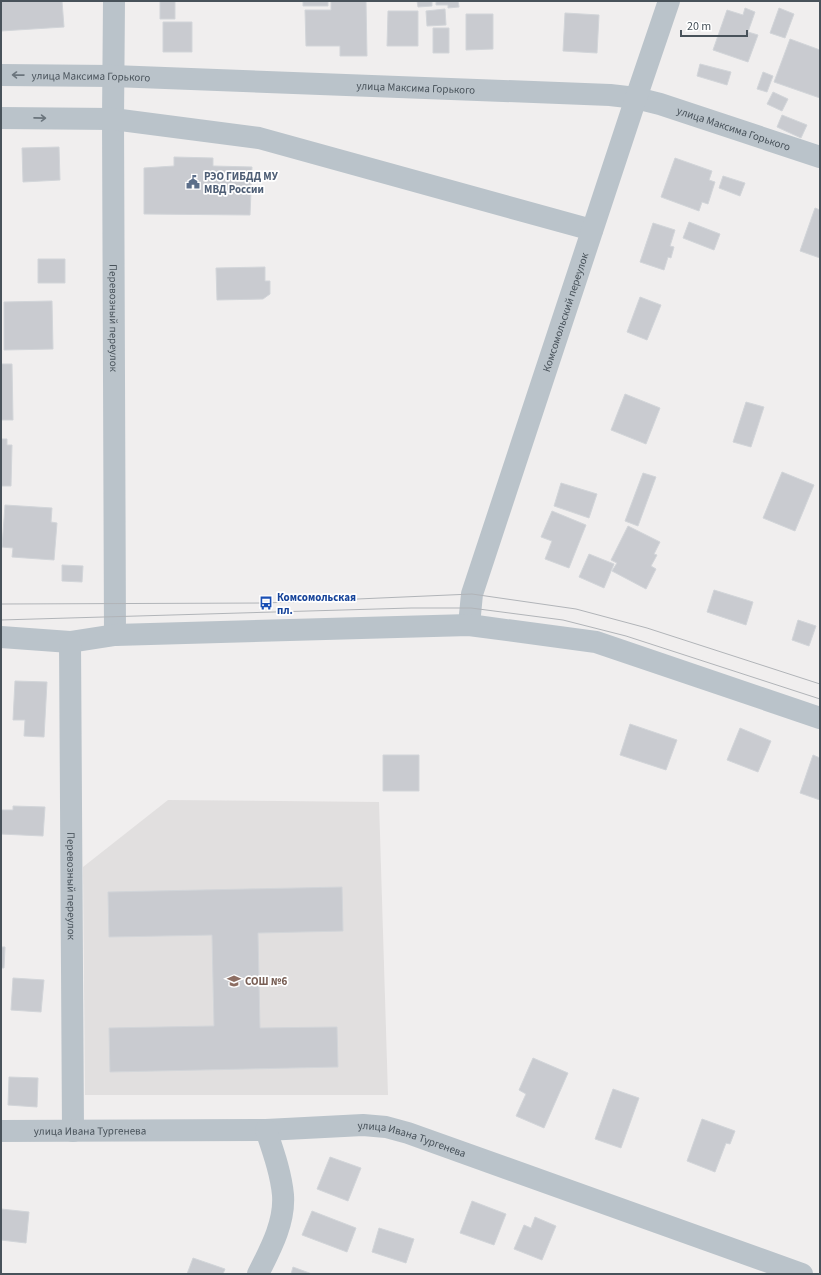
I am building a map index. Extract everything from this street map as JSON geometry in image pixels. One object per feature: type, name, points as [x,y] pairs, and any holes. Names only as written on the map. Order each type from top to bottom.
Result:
[{"type":"street","name":"Перевозный переулок","points":[[114,1],[115,635]]},
{"type":"street","name":"Комсомольский переулок","points":[[469,625],[472,594],[669,1]]},
{"type":"street","name":"улица Максима Горького","points":[[1,75],[113,76],[610,95],[636,98],[660,104],[820,157]]},
{"type":"street","points":[[1,118],[113,119],[259,138],[592,230]]},
{"type":"street","points":[[1,637],[70,642],[115,635],[469,625],[596,642],[820,718]]},
{"type":"street","name":"Перевозный переулок","points":[[70,642],[73,1131]]},
{"type":"street","name":"улица Ивана Тургенева","points":[[1,1131],[266,1130],[363,1125],[386,1127],[415,1135],[802,1274]]},
{"type":"street","points":[[258,1274],[272,1247],[280,1221],[283,1197],[279,1173],[266,1130]]},
{"type":"shaded area","name":"СОШ №6","points":[[168,800],[379,802],[388,1095],[85,1095],[83,867]]},
{"type":"building","points":[[1,1],[62,1],[64,27],[1,31]]},
{"type":"building","points":[[160,1],[175,1],[175,19],[160,19]]},
{"type":"building","points":[[303,1],[328,1],[328,6],[303,6]]},
{"type":"building","points":[[331,1],[366,1],[367,56],[340,56],[340,46],[306,46],[305,10],[331,10]]},
{"type":"building","points":[[417,1],[432,1],[432,6],[418,7]]},
{"type":"building","points":[[436,1],[458,1],[459,7],[448,8],[448,5],[436,5]]},
{"type":"building","points":[[745,8],[755,12],[748,32],[758,35],[748,62],[713,50],[727,10],[743,15]]},
{"type":"building","points":[[779,8],[794,14],[785,38],[770,33]]},
{"type":"building","points":[[445,9],[446,25],[427,26],[426,11]]},
{"type":"building","points":[[388,11],[418,11],[418,46],[387,46]]},
{"type":"building","points":[[565,13],[599,15],[597,53],[563,51]]},
{"type":"building","points":[[466,14],[493,14],[493,49],[466,50]]},
{"type":"building","points":[[163,22],[192,22],[192,52],[163,52]]},
{"type":"building","points":[[433,28],[449,28],[449,53],[433,53]]},
{"type":"building","points":[[790,39],[820,50],[820,98],[774,82]]},
{"type":"building","points":[[700,64],[731,72],[727,85],[697,76]]},
{"type":"building","points":[[763,72],[773,76],[767,92],[757,89]]},
{"type":"building","points":[[773,92],[788,99],[782,111],[767,104]]},
{"type":"building","points":[[782,115],[807,125],[801,138],[777,127]]},
{"type":"building","points":[[59,147],[60,180],[23,182],[22,148]]},
{"type":"building","points":[[174,157],[213,158],[213,166],[252,167],[250,215],[144,214],[144,168],[174,166]]},
{"type":"building","points":[[675,158],[712,171],[709,180],[715,182],[708,204],[702,202],[699,211],[661,197]]},
{"type":"building","points":[[723,176],[745,183],[740,196],[719,188]]},
{"type":"building","points":[[815,208],[820,210],[820,258],[800,251]]},
{"type":"building","points":[[689,222],[720,234],[714,250],[683,238]]},
{"type":"building","points":[[653,223],[675,230],[670,246],[674,247],[671,258],[668,257],[664,270],[640,262]]},
{"type":"building","points":[[38,259],[65,259],[65,283],[38,283]]},
{"type":"building","points":[[265,267],[265,281],[270,281],[270,294],[263,299],[217,300],[216,268]]},
{"type":"building","points":[[640,297],[661,305],[647,340],[627,332]]},
{"type":"building","points":[[52,301],[53,349],[4,350],[4,302]]},
{"type":"building","points":[[1,364],[12,364],[13,420],[1,420]]},
{"type":"building","points":[[625,394],[660,408],[646,444],[611,430]]},
{"type":"building","points":[[746,402],[764,407],[751,447],[733,442]]},
{"type":"building","points":[[1,439],[7,439],[7,445],[12,445],[11,486],[1,486]]},
{"type":"building","points":[[782,472],[814,485],[795,531],[763,518]]},
{"type":"building","points":[[643,473],[656,477],[638,526],[625,521]]},
{"type":"building","points":[[561,483],[597,494],[589,518],[554,506]]},
{"type":"building","points":[[5,505],[52,508],[51,522],[57,523],[54,560],[12,557],[13,548],[2,547]]},
{"type":"building","points":[[552,511],[586,525],[569,568],[545,559],[552,541],[541,537]]},
{"type":"building","points":[[628,526],[660,542],[654,554],[657,555],[651,566],[656,569],[646,589],[612,571],[617,563],[611,560]]},
{"type":"building","points":[[589,554],[614,564],[604,588],[579,577]]},
{"type":"building","points":[[62,565],[83,566],[82,582],[62,581]]},
{"type":"building","points":[[714,590],[753,602],[746,625],[707,612]]},
{"type":"building","points":[[798,620],[816,626],[809,646],[792,640]]},
{"type":"building","points":[[15,681],[47,682],[44,737],[24,736],[25,720],[13,720]]},
{"type":"building","points":[[630,724],[677,740],[666,770],[620,755]]},
{"type":"building","points":[[740,728],[771,741],[758,772],[727,760]]},
{"type":"building","points":[[383,755],[419,755],[419,791],[383,791]]},
{"type":"building","points":[[813,755],[820,758],[820,800],[800,793]]},
{"type":"building","points":[[13,806],[45,807],[43,836],[1,834],[1,810],[13,810]]},
{"type":"building","points":[[342,887],[343,931],[258,933],[260,1028],[337,1027],[338,1067],[110,1072],[109,1028],[214,1026],[212,935],[109,937],[108,892]]},
{"type":"building","points":[[1,947],[5,947],[4,968],[1,968]]},
{"type":"building","points":[[13,978],[44,980],[41,1012],[11,1010]]},
{"type":"building","points":[[533,1058],[568,1073],[544,1128],[516,1116],[526,1094],[519,1090]]},
{"type":"building","points":[[9,1077],[38,1078],[37,1107],[8,1105]]},
{"type":"building","points":[[613,1089],[639,1098],[621,1148],[595,1139]]},
{"type":"building","points":[[702,1119],[735,1131],[730,1144],[726,1143],[715,1172],[687,1161]]},
{"type":"building","points":[[330,1157],[361,1168],[348,1201],[317,1189]]},
{"type":"building","points":[[472,1201],[506,1214],[494,1245],[460,1233]]},
{"type":"building","points":[[1,1209],[29,1212],[26,1243],[1,1240]]},
{"type":"building","points":[[312,1211],[356,1228],[347,1252],[302,1235]]},
{"type":"building","points":[[535,1217],[556,1226],[542,1260],[514,1249],[524,1225],[531,1228]]},
{"type":"building","points":[[379,1228],[414,1239],[406,1263],[372,1252]]},
{"type":"building","points":[[193,1258],[225,1269],[223,1274],[187,1274]]},
{"type":"building","points":[[293,1267],[312,1274],[291,1274]]},
{"type":"tram line","points":[[1,604],[266,603],[472,594],[576,609],[647,628],[820,684]]},
{"type":"tram line","points":[[1,620],[411,608],[471,608],[563,620],[626,636],[820,699]]},
{"type":"place","name":"РЭО ГИБДД МУ МВД России","points":[[193,182]]},
{"type":"place","name":"Комсомольская пл.","points":[[266,603]]},
{"type":"place","name":"СОШ №6","points":[[234,981]]}]
